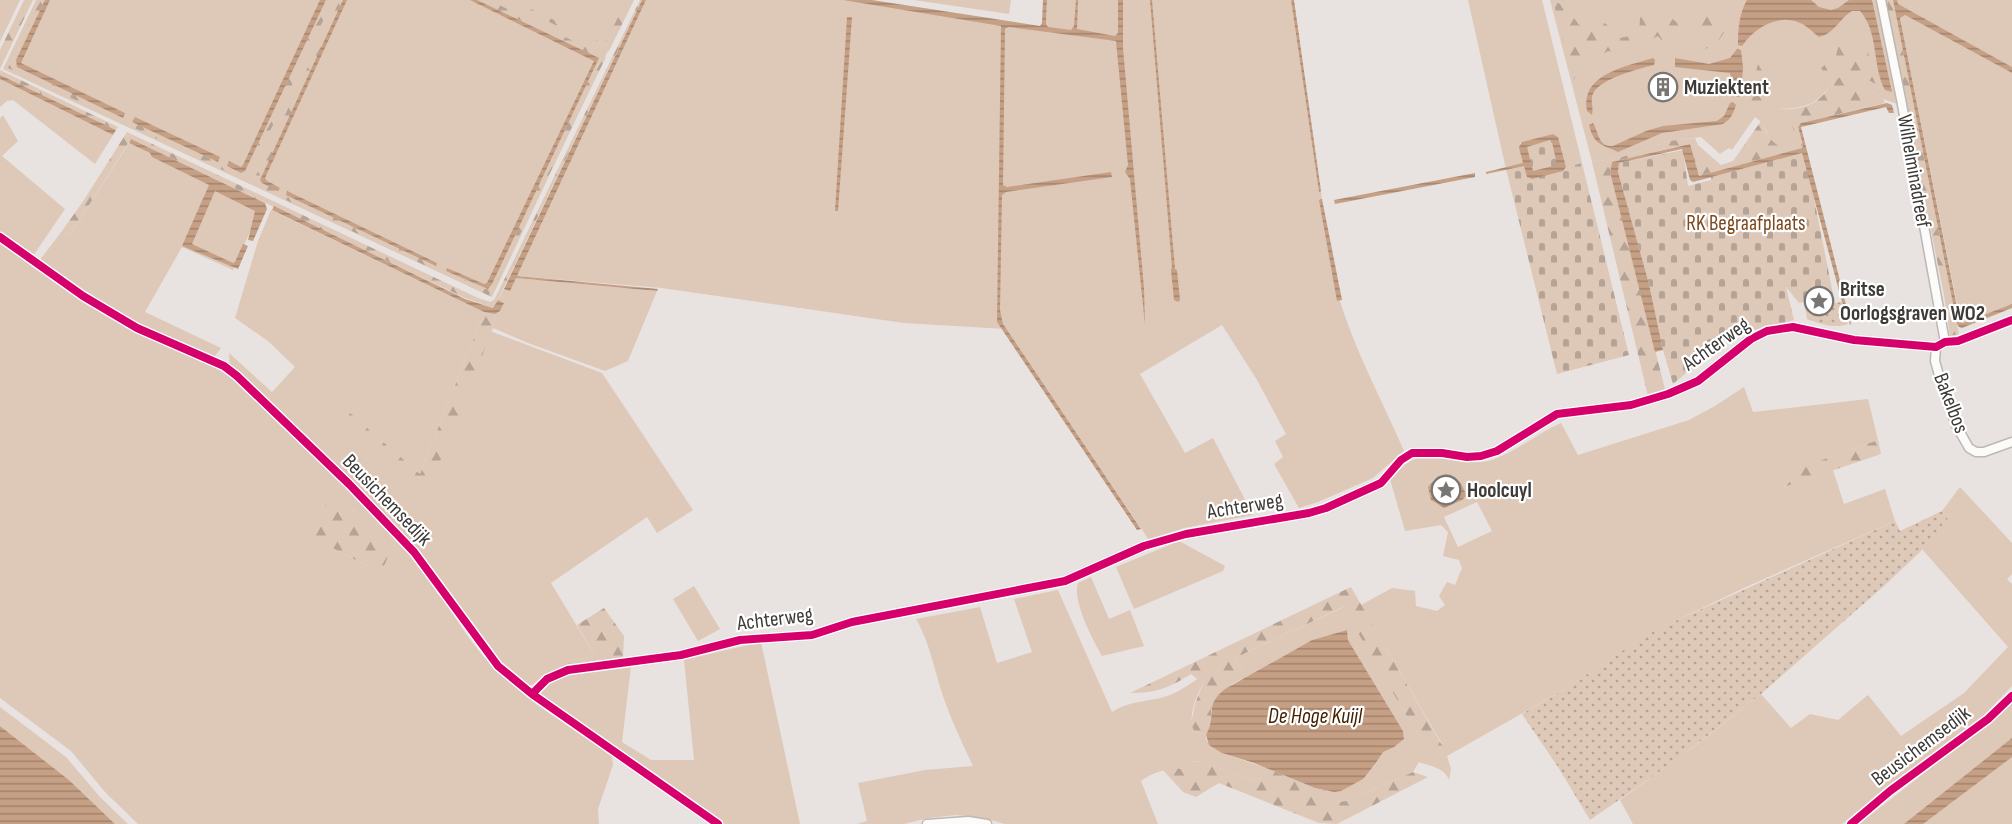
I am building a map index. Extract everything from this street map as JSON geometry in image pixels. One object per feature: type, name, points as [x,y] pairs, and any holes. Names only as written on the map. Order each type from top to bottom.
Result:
[{"type":"street","name":"Wilhelminadreef","points":[[1881,0],[1945,342]]},
{"type":"street","name":"Beusichemsedijk","points":[[0,237],[83,296],[137,328],[224,366],[237,376],[349,484],[414,552],[498,666],[532,694],[718,824]]},
{"type":"street","points":[[1936,347],[2012,320]]},
{"type":"street","name":"Achterweg","points":[[532,694],[547,679],[568,670],[681,655],[740,640],[812,635],[852,622],[1065,580],[1143,546],[1186,534],[1309,513],[1381,483],[1401,460],[1412,453],[1481,456],[1497,451],[1557,414],[1631,405],[1675,391],[1698,381],[1751,339],[1767,331],[1780,328],[1805,328],[1864,341],[1936,347]]},
{"type":"street","name":"Bakelbos","points":[[1936,347],[1935,362],[1942,386],[1956,425],[1969,448],[1976,452],[1984,452],[2012,442]]},
{"type":"street","name":"Beusichemsedijk","points":[[1851,824],[1890,791],[1988,719],[2012,696]]},
{"type":"street","points":[[927,824],[968,821],[987,824]]},
{"type":"green space","points":[[0,0],[20,0],[0,42]]},
{"type":"green space","points":[[24,0],[33,0],[0,69],[0,50]]},
{"type":"green space","points":[[36,0],[632,0],[492,297],[3,69]]},
{"type":"green space","points":[[40,0],[45,0],[16,60],[17,67],[241,173],[245,171],[326,0],[333,0],[246,181],[8,68]]},
{"type":"green space","points":[[340,0],[343,0],[265,179],[280,188],[278,191],[286,195],[287,191],[484,289],[488,289],[492,284],[599,58],[477,0],[489,0],[606,57],[494,288],[489,294],[492,297],[252,184]]},
{"type":"green space","points":[[504,0],[512,0],[603,43],[627,0],[634,0],[609,51]]},
{"type":"green space","points":[[642,0],[494,308],[465,298],[131,139],[70,235],[62,231],[127,132],[490,302],[494,300],[507,274]]},
{"type":"green space","points":[[646,0],[865,0],[998,25],[1001,26],[1001,32],[1009,27],[1046,29],[1047,0],[1291,0],[1327,243],[1335,282],[1352,335],[1404,451],[1373,478],[1299,508],[1274,464],[1283,457],[1275,441],[1286,434],[1257,380],[1222,325],[1140,374],[1185,453],[1213,438],[1253,515],[1184,528],[1149,540],[1006,329],[904,323],[662,288],[517,276]]},
{"type":"green space","points":[[914,0],[1011,0],[1009,14]]},
{"type":"green space","points":[[1468,0],[1542,0],[1582,163],[1566,167],[1558,137],[1553,134],[1520,143],[1524,165],[1506,169]]},
{"type":"green space","points":[[1550,0],[1877,0],[1900,105],[1883,99],[1857,81],[1834,81],[1822,95],[1810,104],[1796,108],[1777,109],[1795,132],[1795,143],[1789,149],[1776,145],[1764,126],[1755,117],[1732,150],[1729,148],[1720,154],[1701,137],[1669,141],[1622,157],[1592,162]]},
{"type":"green space","points":[[1553,0],[1567,8],[1579,25],[1597,20],[1606,24],[1620,38],[1639,34],[1640,18],[1645,13],[1668,17],[1677,23],[1679,28],[1679,46],[1668,47],[1658,36],[1635,48],[1608,51],[1589,61],[1573,80]]},
{"type":"green space","points":[[1885,0],[1893,0],[1959,334],[1950,336],[1944,295]]},
{"type":"green space","points":[[1897,0],[2012,0],[2012,67],[1897,4]]},
{"type":"green space","points":[[1716,9],[1730,20],[1714,45],[1696,50],[1703,19],[1706,14]]},
{"type":"green space","points":[[1905,15],[2012,73],[2012,304],[1961,324],[1900,18]]},
{"type":"green space","points":[[1858,42],[1867,47],[1875,84],[1852,73],[1841,74],[1829,81],[1821,68],[1825,65],[1822,55],[1828,54],[1832,64],[1839,60],[1836,56],[1838,47]]},
{"type":"green space","points":[[1763,55],[1774,64],[1762,79],[1761,88],[1774,99],[1774,104],[1751,101],[1757,67]]},
{"type":"green space","points":[[0,70],[118,127],[116,130],[0,75]]},
{"type":"green space","points":[[1841,77],[1857,81],[1883,99],[1885,103],[1801,123],[1798,127],[1802,148],[1699,176],[1689,144],[1612,162],[1610,172],[1665,389],[1648,396],[1592,162],[1622,157],[1669,141],[1695,138],[1698,145],[1721,165],[1733,161],[1761,121],[1768,135],[1778,146],[1789,149],[1795,143],[1793,127],[1776,109],[1808,105],[1819,99]]},
{"type":"green space","points":[[0,79],[113,135],[95,164],[13,100],[7,101],[0,107]]},
{"type":"green space","points":[[3,115],[18,141],[2,156],[65,209],[33,256],[0,233],[0,118]]},
{"type":"green space","points":[[1558,137],[1566,167],[1582,163],[1629,355],[1557,374],[1506,169],[1524,165],[1519,147],[1522,142]]},
{"type":"green space","points":[[129,143],[150,153],[152,157],[256,207],[250,232],[233,270],[182,247],[145,312],[221,348],[215,356],[130,319],[39,261],[62,231],[70,235]]},
{"type":"green space","name":"RK Begraafplaats","points":[[1683,150],[1688,186],[1711,180],[1711,177],[1802,153],[1811,183],[1833,294],[1799,303],[1786,287],[1794,320],[1731,336],[1673,384],[1649,284],[1618,172],[1619,163]]},
{"type":"green space","points":[[271,210],[484,312],[420,474],[343,407],[429,488],[490,331],[602,373],[693,510],[657,533],[647,517],[551,583],[595,656],[569,661],[569,667],[532,685],[525,685],[501,665],[440,582],[230,367],[229,353],[272,392],[295,367],[268,341],[235,318],[258,241]]},
{"type":"green space","points":[[0,242],[106,315],[201,360],[244,388],[332,474],[417,563],[474,645],[497,671],[544,710],[612,756],[613,765],[598,809],[599,824],[138,824],[105,792],[71,751],[0,698]],"holes":[[[334,496],[354,510],[384,543],[373,569],[321,542],[318,517]]]},
{"type":"green space","points":[[516,278],[657,291],[628,361],[605,371],[493,328],[495,314],[500,311],[504,303],[498,300],[504,289],[510,290]]},
{"type":"green space","points":[[1842,302],[1848,324],[1833,326],[1807,319],[1805,307]]},
{"type":"green space","points":[[484,312],[495,314],[493,328],[429,489],[339,410],[342,406],[420,474]]},
{"type":"green space","points":[[1744,387],[1753,412],[1868,399],[1878,440],[1781,475],[1784,487],[1833,470],[1844,504],[1885,489],[1895,521],[1746,587],[1650,633],[1565,689],[1447,756],[1451,769],[1449,780],[1441,770],[1419,762],[1413,772],[1347,801],[1336,802],[1328,795],[1328,791],[1348,786],[1367,774],[1384,751],[1404,739],[1403,731],[1348,640],[1347,630],[1312,640],[1246,677],[1235,658],[1344,607],[1413,727],[1427,746],[1442,744],[1361,605],[1392,588],[1415,591],[1416,606],[1437,611],[1445,605],[1439,596],[1447,582],[1455,585],[1462,568],[1459,560],[1443,556],[1448,532],[1441,525],[1405,531],[1390,479],[1395,473],[1411,461],[1424,457],[1433,456],[1470,462],[1498,458],[1561,423],[1578,455],[1689,420]],"holes":[[[1477,502],[1492,531],[1458,547],[1444,517]]]},
{"type":"green space","points":[[1878,440],[1881,454],[1784,487],[1780,475]]},
{"type":"green space","points":[[1960,487],[2012,543],[2012,574],[2007,579],[2012,584],[2012,686],[1984,715],[1842,824],[1633,824],[1620,800],[1695,746],[1761,694],[1791,728],[1810,714],[1838,720],[1868,695],[1901,736],[1964,693],[2008,647],[1922,549],[1948,518],[1942,511]]},
{"type":"green space","points":[[334,496],[354,511],[383,542],[387,556],[381,569],[373,569],[321,542],[317,536],[315,524],[317,518]]},
{"type":"green space","points":[[1942,511],[1948,518],[1920,552],[1761,694],[1679,758],[1590,820],[1522,714],[1662,627],[1895,521],[1900,531]]},
{"type":"green space","points":[[1179,541],[1225,566],[1223,571],[1134,609],[1116,567]]},
{"type":"green space","points":[[1091,577],[1109,619],[1130,610],[1144,646],[1102,656],[1084,620],[1078,600],[1078,583]]},
{"type":"green space","points":[[694,586],[720,629],[698,641],[673,599]]},
{"type":"green space","points":[[1351,587],[1443,747],[1427,746],[1413,727],[1343,607],[1235,658],[1246,677],[1232,684],[1211,709],[1212,723],[1206,735],[1194,731],[1191,724],[1195,704],[1206,675],[1197,679],[1191,674],[1162,689],[1130,693]]},
{"type":"green space","points":[[1058,590],[1112,712],[1127,705],[1170,695],[1207,674],[1193,710],[1194,731],[1206,735],[1206,740],[1222,753],[1269,769],[1264,775],[1255,781],[1203,762],[1191,761],[1185,769],[1167,770],[1151,775],[1141,781],[1158,824],[1005,824],[957,815],[928,818],[904,824],[857,824],[867,821],[858,783],[925,770],[973,766],[949,712],[928,645],[916,619],[980,607],[997,663],[1032,652],[1014,599]]},
{"type":"green space","points":[[604,608],[624,636],[623,657],[569,667],[569,661],[595,656],[577,625]]},
{"type":"green space","points":[[761,642],[800,824],[724,824],[541,697],[546,683],[562,674],[586,669],[631,666],[622,742],[651,760],[694,760],[684,660]]},
{"type":"green space","points":[[2012,702],[2012,824],[1859,824],[1996,717]]},
{"type":"green space","points":[[0,707],[66,757],[100,797],[128,824],[115,824],[69,780],[0,726]]},
{"type":"green space","points":[[1191,761],[1203,762],[1255,781],[1269,769],[1328,791],[1328,795],[1337,802],[1347,801],[1413,772],[1428,777],[1337,824],[1319,823],[1219,783],[1196,797],[1183,792],[1163,770],[1185,769]]},
{"type":"water","points":[[45,0],[50,0],[21,63],[125,113],[123,118],[17,67],[16,60]]},
{"type":"water","points":[[320,0],[326,0],[245,171],[241,173],[227,166],[229,161],[241,167],[243,165]]},
{"type":"water","points":[[343,0],[347,0],[265,178],[280,188],[278,191],[260,180]]},
{"type":"water","points":[[470,0],[477,0],[599,58],[488,289],[446,271],[447,268],[484,284],[487,283],[594,61]]},
{"type":"water","points":[[642,0],[646,0],[517,276],[658,289],[657,291],[516,278],[510,291],[504,289]]},
{"type":"water","points":[[843,0],[872,0],[1040,26],[1043,0],[1047,0],[1046,24],[1048,27],[1071,30],[1074,26],[1076,0],[1078,0],[1077,29],[1115,36],[1118,33],[1118,0],[1123,0],[1123,48],[1144,288],[1145,325],[1130,179],[1125,172],[1128,165],[1116,41],[1009,27],[1005,29],[1003,185],[1007,187],[1111,172],[1112,177],[1006,192],[1002,195],[1000,310],[1003,324],[1141,529],[1137,530],[997,322],[1001,26]]},
{"type":"water","points":[[1150,0],[1152,0],[1175,269],[1177,270],[1180,300],[1178,302],[1174,300],[1171,270]]},
{"type":"water","points":[[1291,0],[1294,0],[1321,191],[1319,192]]},
{"type":"water","points":[[1747,0],[1811,0],[1819,7],[1831,10],[1849,0],[1872,0],[1892,92],[1885,90],[1881,81],[1870,29],[1860,11],[1852,11],[1833,30],[1819,37],[1805,26],[1792,20],[1775,21],[1753,33],[1742,46],[1738,45],[1739,27]]},
{"type":"water","points":[[1893,0],[1897,0],[1898,4],[2012,67],[2012,73],[1905,15],[1900,18],[1960,322],[1963,323],[2012,304],[2012,308],[1962,328],[1957,324]]},
{"type":"water","points":[[847,17],[852,17],[838,211],[835,211]]},
{"type":"water","points":[[1737,49],[1741,50],[1743,67],[1739,97],[1732,96],[1733,85],[1730,73],[1675,67],[1675,58],[1709,64],[1730,58]]},
{"type":"water","points":[[1653,58],[1654,65],[1621,75],[1598,87],[1592,97],[1592,115],[1587,111],[1590,88],[1597,80],[1618,69]]},
{"type":"water","points":[[0,75],[116,130],[113,135],[0,79]]},
{"type":"water","points":[[1733,102],[1736,105],[1733,114],[1723,124],[1662,133],[1618,152],[1596,140],[1589,125],[1593,123],[1604,144],[1613,146],[1663,126],[1717,121],[1724,116],[1730,103]]},
{"type":"water","points":[[1887,103],[1892,105],[1894,113],[1889,113],[1886,107],[1801,127],[1850,325],[1802,153],[1693,182],[1690,180],[1682,149],[1619,163],[1618,172],[1649,284],[1663,350],[1655,352],[1610,172],[1612,162],[1690,144],[1699,176],[1802,148],[1798,127],[1801,123]]},
{"type":"water","points":[[135,117],[220,157],[218,162],[132,122]]},
{"type":"water","points":[[1553,134],[1558,137],[1566,167],[1563,171],[1532,179],[1527,177],[1524,166],[1486,174],[1486,172],[1523,163],[1519,147],[1522,142]],"holes":[[[1550,140],[1557,165],[1533,171],[1527,147]]]},
{"type":"water","points":[[131,139],[265,203],[267,209],[253,241],[248,240],[255,211],[215,191],[192,244],[233,263],[243,244],[248,246],[238,269],[182,246],[209,185],[152,157],[150,153],[129,143]]},
{"type":"water","points":[[1475,173],[1475,177],[1335,204],[1334,200]]},
{"type":"water","points":[[287,191],[437,263],[436,266],[286,195]]},
{"type":"water","points":[[1322,199],[1342,300],[1337,301],[1319,200]]},
{"type":"water","points":[[274,206],[465,299],[493,308],[498,300],[504,303],[500,311],[495,314],[484,312],[272,210]]},
{"type":"water","name":"Hoolcuyl","points":[[1445,474],[1459,481],[1466,496],[1444,508],[1431,500],[1428,487],[1437,477]]},
{"type":"water","name":"De Hoge Kuijl","points":[[1347,630],[1348,640],[1403,731],[1404,739],[1383,752],[1363,779],[1341,791],[1315,788],[1254,763],[1222,753],[1209,745],[1206,735],[1211,721],[1212,706],[1218,695],[1225,689],[1312,640]]},
{"type":"water","points":[[0,726],[69,780],[115,824],[0,824]]},
{"type":"water","points":[[2012,738],[2012,757],[1923,824],[1904,824]]},
{"type":"cycle path","points":[[0,237],[83,296],[137,328],[224,366],[237,376],[349,484],[414,552],[498,666],[532,694],[718,824]]},
{"type":"cycle path","points":[[532,694],[547,679],[568,670],[681,655],[740,640],[812,635],[852,622],[1065,581],[1144,546],[1186,534],[1309,513],[1326,508],[1381,483],[1401,460],[1412,453],[1481,456],[1497,451],[1557,414],[1631,405],[1668,394],[1698,381],[1751,339],[1767,331],[1793,327],[1854,340],[1936,347],[2012,320]]},
{"type":"cycle path","points":[[1851,824],[1890,791],[1988,719],[2012,696]]},
{"type":"place","name":"Muziektent","points":[[1663,87]]},
{"type":"place","name":"Britse Oorlogsgraven WO2","points":[[1819,301]]},
{"type":"place","name":"Hoolcuyl","points":[[1446,490]]}]
